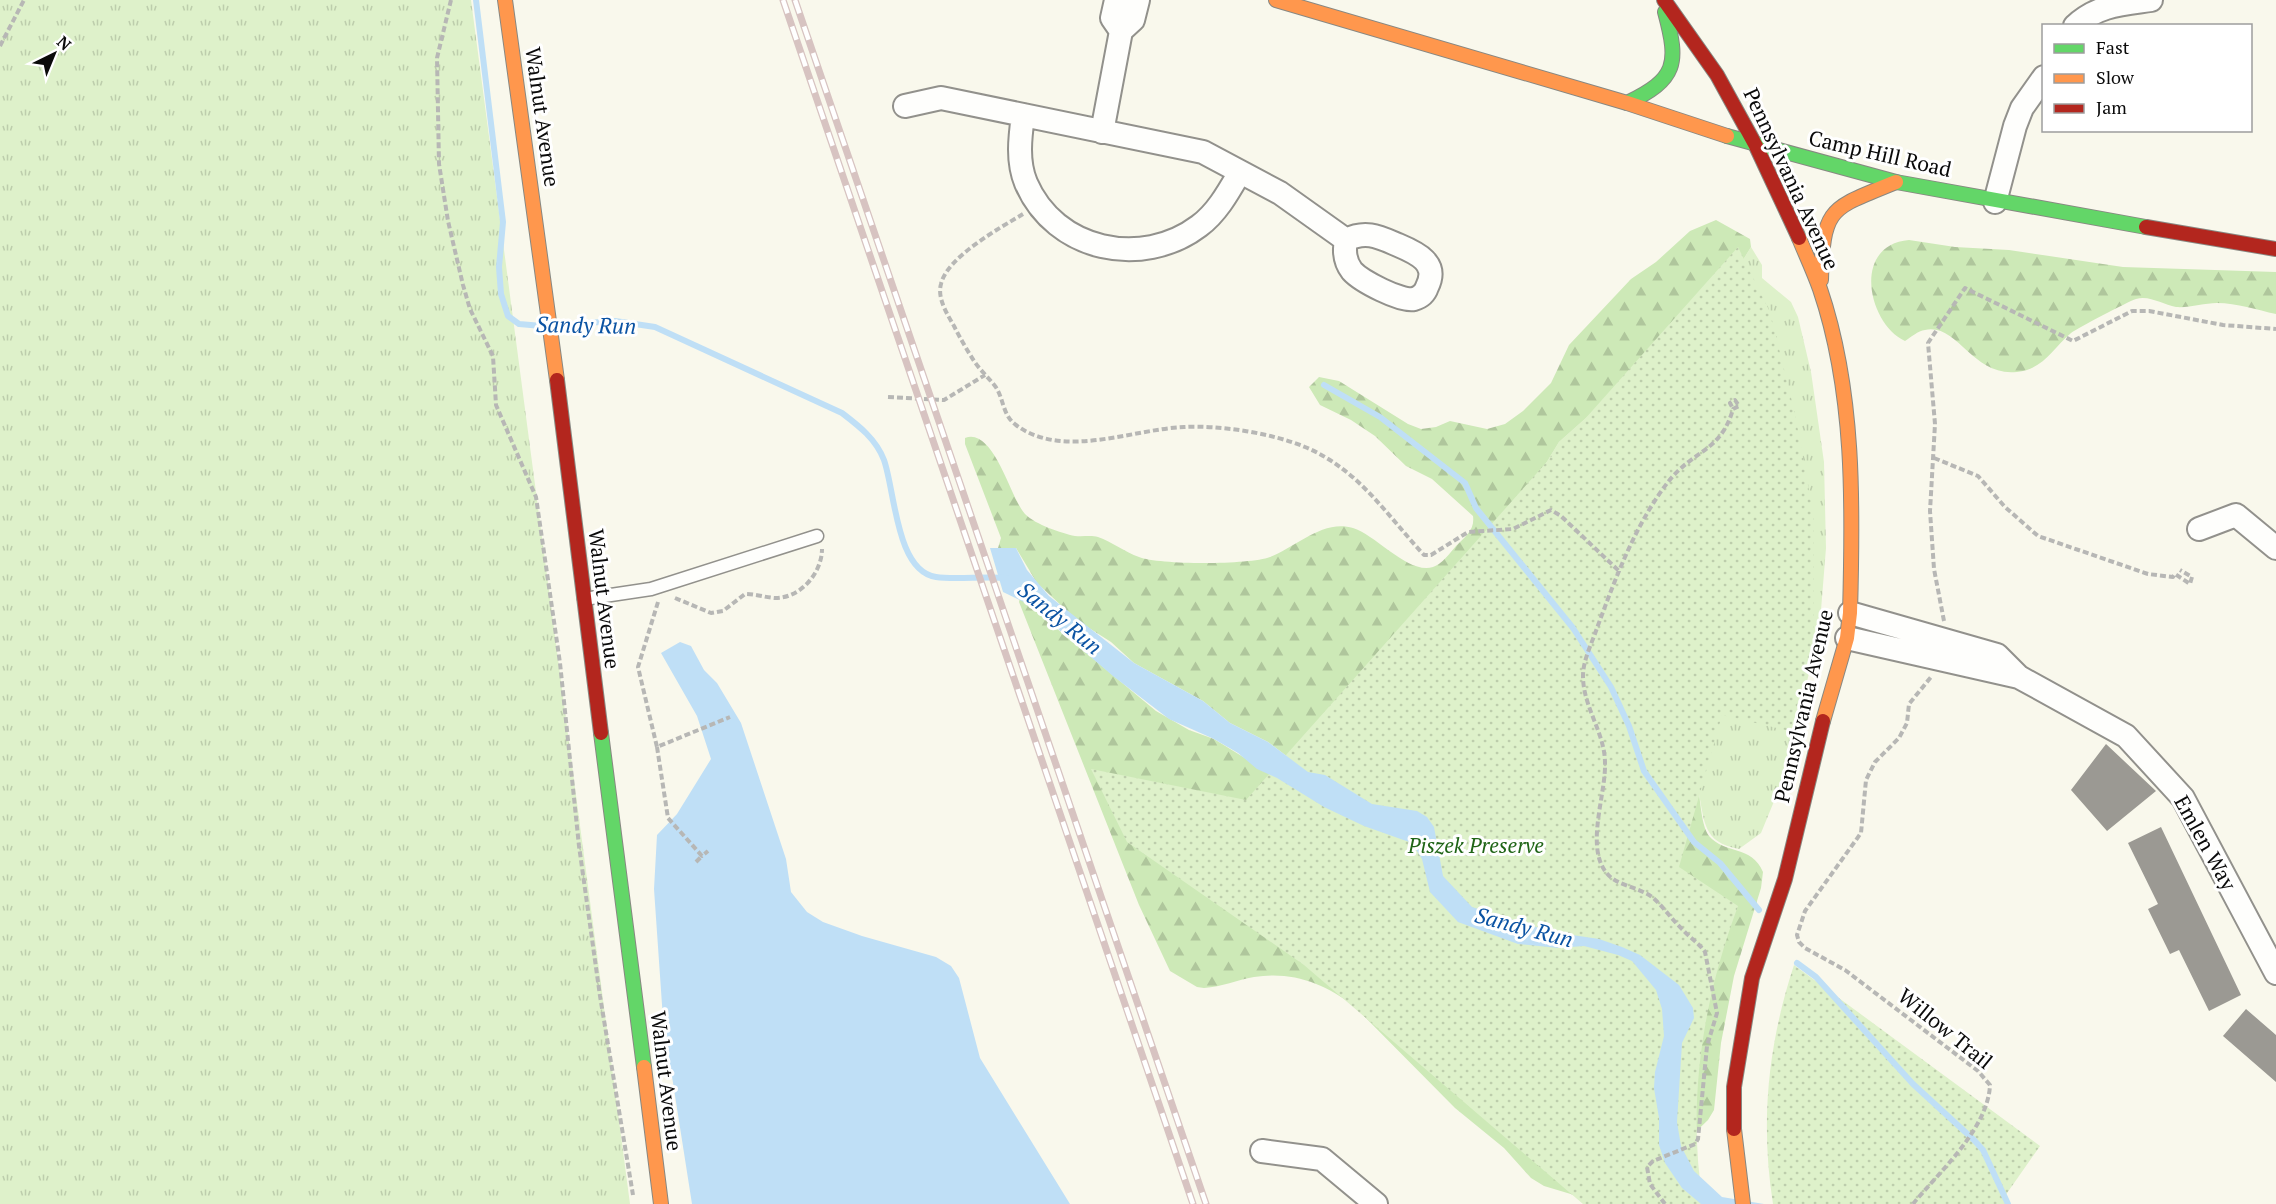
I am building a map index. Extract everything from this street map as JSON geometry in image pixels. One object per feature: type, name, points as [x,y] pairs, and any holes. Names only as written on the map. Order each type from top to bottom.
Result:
[{"type":"street","name":"Walnut Avenue","points":[[505,0],[548,312],[661,1204]]},
{"type":"street","points":[[1116,0],[1112,18],[1121,31]]},
{"type":"street","points":[[1102,132],[1121,31],[1133,20],[1138,0]]},
{"type":"street","name":"Camp Hill Road","points":[[1276,0],[1627,103],[1756,146],[1896,182],[1995,202],[2276,249]]},
{"type":"street","points":[[1627,103],[1657,89],[1673,68],[1674,44],[1663,0]]},
{"type":"street","name":"Pennsylvania Avenue","points":[[1663,0],[1718,75],[1787,210],[1820,290],[1839,369],[1850,460],[1850,613],[1847,638],[1814,754],[1785,879],[1752,978],[1734,1087],[1733,1121],[1742,1200]]},
{"type":"street","points":[[2077,24],[2090,13],[2107,6],[2151,0]]},
{"type":"street","points":[[1995,202],[2015,126],[2022,108],[2042,78]]},
{"type":"street","points":[[905,106],[941,98],[1203,152],[1280,194],[1346,240]]},
{"type":"street","points":[[1023,115],[1020,159],[1026,182],[1039,204],[1066,231],[1083,241],[1105,248],[1146,249],[1182,237],[1200,226],[1214,212],[1240,172]]},
{"type":"street","points":[[1820,290],[1822,242],[1833,212],[1841,205],[1896,182]]},
{"type":"street","points":[[2199,529],[2236,515],[2276,548]]},
{"type":"street","name":"Emlen Way","points":[[1850,613],[1939,649]]},
{"type":"street","name":"Emlen Way","points":[[1847,638],[1997,655],[2019,677],[2126,736],[2183,798],[2276,973]]},
{"type":"street","points":[[1262,1151],[1322,1159],[1376,1204]]},
{"type":"lane","points":[[583,599],[660,586],[817,536]]},
{"type":"path","points":[[0,46],[24,0]]},
{"type":"path","points":[[451,0],[437,58],[441,176],[463,285],[470,309],[493,356],[496,405],[536,497],[559,651],[579,846],[600,996],[634,1204]]},
{"type":"path","points":[[1039,204],[977,244],[950,268],[941,283],[942,303],[948,316],[999,394],[1007,416],[1024,430],[1042,436],[1075,441],[1168,428],[1207,427],[1304,446],[1349,471],[1424,555],[1431,555],[1455,537],[1478,531],[1510,529],[1522,525],[1545,511],[1555,511],[1619,571]]},
{"type":"path","points":[[1939,649],[1945,627],[1934,569],[1930,511],[1934,458],[1934,390],[1928,343],[1965,288],[2073,341],[2132,311],[2149,310],[2223,325],[2276,329]]},
{"type":"path","points":[[888,397],[944,400],[985,375]]},
{"type":"path","points":[[1665,1204],[1650,1184],[1647,1167],[1653,1161],[1695,1144],[1699,1129],[1707,1046],[1717,1012],[1705,952],[1653,898],[1609,876],[1599,858],[1598,831],[1605,765],[1604,750],[1587,704],[1583,681],[1584,664],[1631,542],[1656,499],[1683,465],[1719,440],[1726,431],[1733,409]]},
{"type":"path","points":[[1934,458],[1978,476],[2005,507],[2038,536],[2148,574],[2173,577],[2175,574],[2190,584],[2192,577],[2180,570]]},
{"type":"path","points":[[660,586],[680,602],[711,612],[723,611],[745,594],[775,598],[790,595],[808,583],[818,568],[822,551],[817,536]]},
{"type":"path","points":[[660,586],[658,607],[638,667],[657,747],[669,818],[702,856]]},
{"type":"path","name":"Willow Trail","points":[[1913,1204],[1948,1165],[1964,1143],[1989,1094],[1990,1085],[1985,1077],[1845,970],[1799,942],[1798,926],[1812,901],[1861,833],[1866,780],[1875,762],[1899,738],[1907,723],[1909,704],[1927,683],[1939,649]]},
{"type":"path","points":[[657,747],[730,717]]},
{"type":"path","points":[[696,862],[708,851]]},
{"type":"green space","points":[[0,0],[471,0],[630,1204],[0,1204]]},
{"type":"green space","points":[[1716,220],[1750,239],[1751,247],[1743,260],[1595,410],[1559,442],[1534,483],[1698,789],[1706,831],[1715,842],[1745,853],[1752,858],[1763,872],[1761,888],[1734,976],[1721,1043],[1714,1110],[1708,1120],[1681,1146],[1305,770],[1268,742],[1230,723],[1203,701],[1134,663],[1111,642],[1078,621],[1037,583],[1016,548],[998,548],[1001,538],[965,444],[965,438],[975,437],[993,453],[1019,506],[1035,522],[1069,535],[1098,537],[1139,557],[1184,563],[1259,560],[1280,553],[1310,535],[1331,527],[1342,526],[1362,532],[1414,565],[1424,568],[1433,567],[1443,561],[1469,533],[1473,516],[1432,479],[1406,466],[1375,436],[1351,420],[1320,405],[1309,387],[1319,377],[1339,381],[1408,424],[1421,429],[1436,427],[1450,421],[1487,429],[1505,424],[1523,411],[1551,383],[1569,345],[1631,279],[1656,262],[1690,231]]},
{"type":"green space","points":[[1909,240],[1955,247],[2009,250],[2123,267],[2276,272],[2276,314],[2224,303],[2176,307],[2151,299],[2136,299],[2071,333],[2034,367],[2017,372],[2001,371],[1988,367],[1947,334],[1937,330],[1925,330],[1905,341],[1892,332],[1882,319],[1871,286],[1872,270],[1879,256],[1891,245]]},
{"type":"green space","name":"Piszek Preserve","points":[[1738,247],[1770,312],[1795,414],[1814,518],[1814,648],[1790,731],[1722,715],[1679,867],[1738,906],[1715,979],[1701,1053],[1697,1128],[1698,1166],[1703,1204],[1583,1204],[1304,965],[1127,842],[1091,769],[1246,800]]},
{"type":"green space","points":[[1751,247],[1762,265],[1762,278],[1791,302],[1798,317],[1811,372],[1824,462],[1826,548],[1817,641],[1782,782],[1761,833],[1739,849],[1718,841],[1707,829],[1698,789],[1534,483],[1559,442],[1595,410],[1743,260]]},
{"type":"green space","points":[[1020,598],[1156,711],[1189,730],[1214,739],[1274,776],[1574,1195],[1544,1186],[1531,1178],[1504,1148],[1455,1108],[1354,1006],[1331,991],[1294,977],[1281,976],[1254,977],[1204,988],[1197,987],[1170,971],[1139,905],[1019,602]]},
{"type":"green space","points":[[1794,965],[2040,1146],[2005,1196],[2009,1204],[1773,1204],[1767,1143],[1769,1083],[1778,1024]]},
{"type":"water","points":[[990,548],[1016,548],[1027,570],[1049,596],[1134,663],[1203,701],[1230,723],[1268,742],[1308,772],[1325,775],[1372,804],[1417,811],[1427,817],[1434,827],[1443,876],[1472,907],[1552,932],[1599,939],[1622,947],[1640,955],[1679,985],[1693,1008],[1694,1018],[1682,1043],[1677,1122],[1681,1146],[1694,1171],[1722,1197],[1764,1204],[1701,1204],[1682,1188],[1665,1163],[1659,1145],[1659,1118],[1654,1088],[1655,1072],[1664,1036],[1662,1009],[1656,990],[1632,961],[1584,946],[1558,948],[1518,944],[1458,922],[1430,892],[1422,859],[1412,843],[1364,826],[1324,807],[1277,778],[1257,769],[1238,753],[1214,739],[1169,719],[1113,676],[1030,605],[1003,592]]},
{"type":"water","points":[[680,642],[691,646],[704,670],[717,683],[741,723],[786,859],[791,892],[807,912],[823,922],[862,936],[936,957],[951,966],[959,978],[980,1058],[1070,1204],[692,1204],[663,1019],[654,889],[657,835],[677,814],[711,759],[697,716],[661,653]]},
{"type":"building","points":[[2106,744],[2156,791],[2107,831],[2071,790]]},
{"type":"building","points":[[2161,827],[2241,995],[2209,1011],[2179,950],[2170,954],[2148,909],[2158,904],[2128,843]]},
{"type":"building","points":[[2246,1009],[2276,1035],[2276,1082],[2223,1036]]},
{"type":"waterway","name":"Sandy Run","points":[[476,0],[503,222],[499,267],[501,294],[508,316],[519,324],[542,326]]},
{"type":"waterway","name":"Sandy Run","points":[[558,325],[615,321],[655,327],[842,413],[855,423],[881,452],[905,546],[913,561],[923,572],[943,578],[1006,578]]},
{"type":"waterway","points":[[1324,385],[1380,417],[1465,483],[1476,508],[1573,628],[1611,687],[1629,726],[1644,771],[1694,842],[1720,863],[1759,910]]},
{"type":"waterway","points":[[1797,963],[1816,977],[1913,1084],[1983,1150],[2008,1204]]},
{"type":"railway","points":[[783,0],[1193,1204]]},
{"type":"railway","points":[[795,0],[1206,1204]]},
{"type":"traffic: fast","points":[[1627,103],[1656,86],[1670,68],[1672,45],[1665,12]]},
{"type":"traffic: fast","points":[[1727,136],[1896,182],[2146,227]]},
{"type":"traffic: fast","points":[[601,733],[644,1067]]},
{"type":"traffic: slow","points":[[505,0],[557,380]]},
{"type":"traffic: slow","points":[[1276,0],[1627,103],[1727,136]]},
{"type":"traffic: slow","points":[[1821,280],[1824,237],[1828,223],[1835,213],[1857,198],[1896,182]]},
{"type":"traffic: slow","points":[[1799,238],[1820,289],[1831,328],[1840,368],[1849,449],[1852,532],[1850,613],[1847,638],[1823,721]]},
{"type":"traffic: slow","points":[[644,1067],[661,1204]]},
{"type":"traffic: slow","points":[[1734,1129],[1743,1204]]},
{"type":"traffic: jam","points":[[1664,0],[1717,75],[1756,146],[1799,238]]},
{"type":"traffic: jam","points":[[2146,227],[2276,249]]},
{"type":"traffic: jam","points":[[557,380],[601,733]]},
{"type":"traffic: jam","points":[[1734,1129],[1734,1087],[1752,978],[1785,879],[1823,721]]}]
